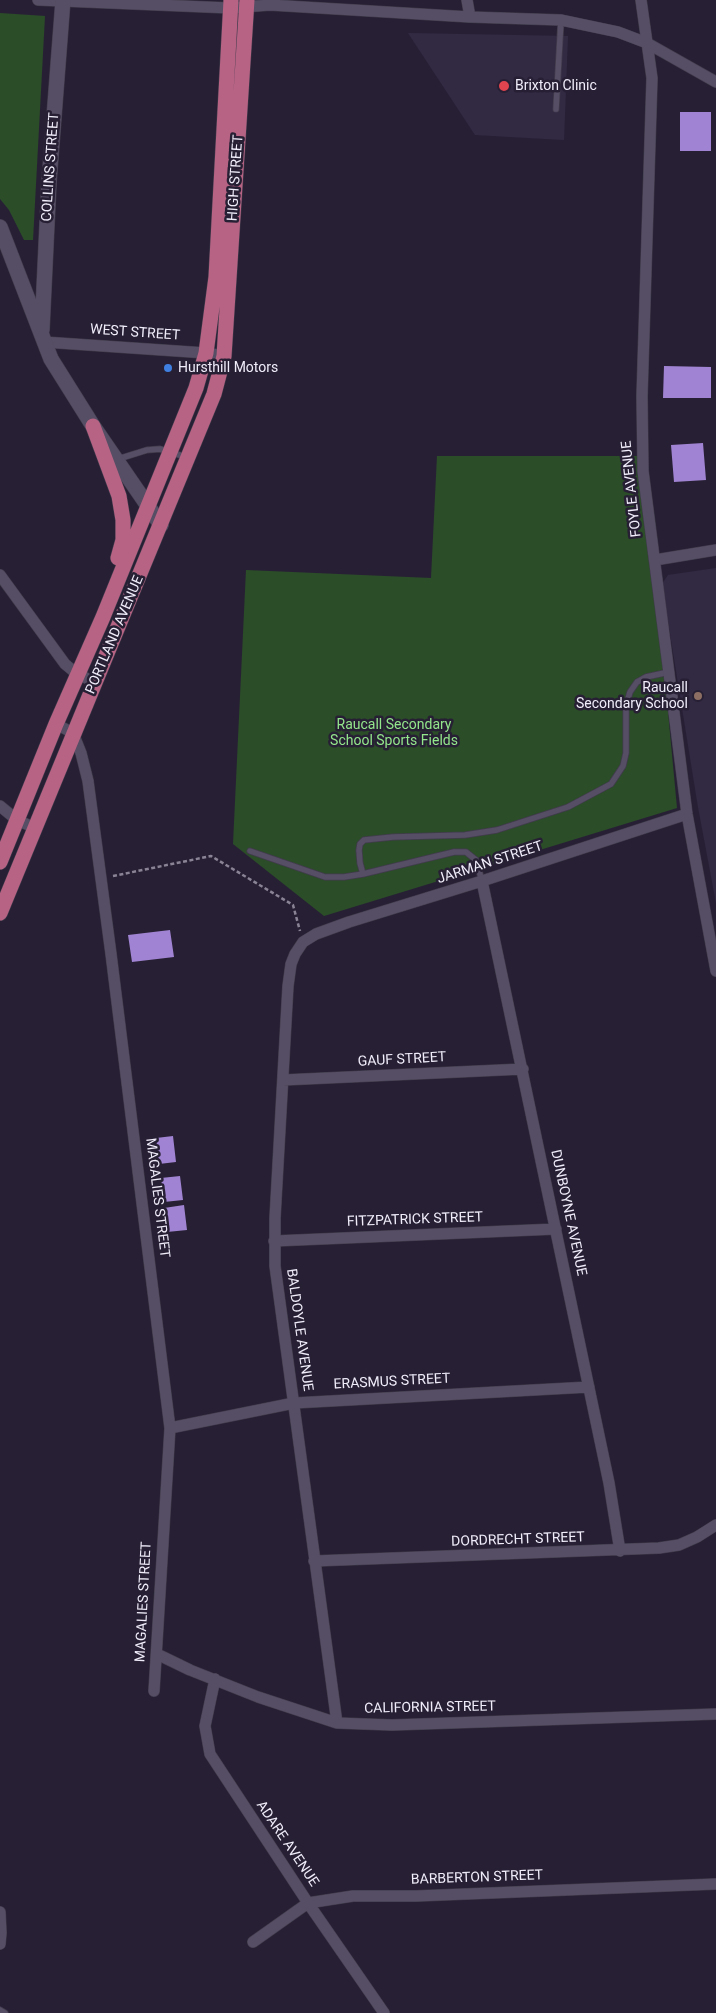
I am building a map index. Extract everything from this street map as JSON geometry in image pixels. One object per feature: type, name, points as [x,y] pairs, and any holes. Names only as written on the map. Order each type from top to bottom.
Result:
[{"type":"main road","name":"HIGH STREET","points":[[224,356],[247,3]]},
{"type":"main road","name":"HIGH STREET","points":[[206,353],[216,277],[231,4]]},
{"type":"main road","name":"PORTLAND AVENUE","points":[[0,862],[77,674],[103,617],[196,388],[206,353]]},
{"type":"main road","name":"PORTLAND AVENUE","points":[[0,913],[214,394],[224,356]]},
{"type":"main road","points":[[93,426],[119,496],[122,520],[123,540],[103,617]]},
{"type":"street","points":[[38,0],[247,3],[470,17],[561,20],[618,32],[647,43],[716,82]]},
{"type":"street","points":[[468,0],[470,17]]},
{"type":"street","name":"FOYLE AVENUE","points":[[641,0],[652,78],[641,442],[643,471],[687,814],[716,971]]},
{"type":"street","name":"COLLINS STREET","points":[[63,1],[49,182],[43,338],[58,371],[161,525]]},
{"type":"street","points":[[0,227],[43,338]]},
{"type":"street","name":"WEST STREET","points":[[43,338],[224,356]]},
{"type":"street","points":[[655,560],[716,550]]},
{"type":"street","points":[[0,575],[61,658],[77,674],[95,682]]},
{"type":"street","points":[[56,724],[73,733]]},
{"type":"street","name":"MAGALIES STREET","points":[[73,733],[85,767],[111,954],[170,1428],[154,1691]]},
{"type":"street","points":[[0,806],[18,820],[35,828]]},
{"type":"street","name":"JARMAN STREET","points":[[303,942],[316,934],[349,922],[687,814]]},
{"type":"street","name":"DUNBOYNE AVENUE","points":[[482,881],[609,1482],[620,1551]]},
{"type":"street","name":"BALDOYLE AVENUE","points":[[303,942],[295,954],[289,975],[274,1241],[276,1282],[337,1722]]},
{"type":"street","name":"GAUF STREET","points":[[283,1080],[523,1069]]},
{"type":"street","name":"FITZPATRICK STREET","points":[[274,1241],[556,1229]]},
{"type":"street","name":"ERASMUS STREET","points":[[170,1428],[294,1403],[589,1387]]},
{"type":"street","name":"DORDRECHT STREET","points":[[314,1562],[620,1551],[679,1546],[716,1525]]},
{"type":"street","name":"CALIFORNIA STREET","points":[[157,1654],[190,1670],[258,1697],[337,1722],[392,1725],[716,1714]]},
{"type":"street","name":"ADARE AVENUE","points":[[215,1679],[205,1726],[210,1754],[308,1903],[384,2013]]},
{"type":"street","name":"BARBERTON STREET","points":[[253,1942],[308,1903],[353,1896],[416,1896],[716,1884]]},
{"type":"street","points":[[0,1912],[2,1933],[0,1944]]},
{"type":"lane","points":[[556,109],[561,20]]},
{"type":"lane","points":[[117,459],[147,450],[160,449],[188,458]]},
{"type":"lane","points":[[363,874],[359,850],[360,844],[364,840],[393,837],[466,835],[497,830],[568,807],[611,784],[623,766],[626,753],[626,706],[630,692],[637,682],[646,677],[669,672]]},
{"type":"lane","points":[[250,851],[325,876],[344,877],[454,852],[466,852],[476,860],[482,881]]},
{"type":"lane","points":[[0,2010],[5,2013]]},
{"type":"path","points":[[100,878],[211,856],[293,905],[303,942]]},
{"type":"shaded area","name":"Brixton Clinic","points":[[408,33],[568,36],[564,140],[475,135]]},
{"type":"shaded area","name":"Raucall Secondary School","points":[[716,568],[716,903],[698,807],[662,584],[668,575]]},
{"type":"green space","points":[[0,13],[45,16],[33,240],[24,240],[9,210],[0,199]]},
{"type":"green space","name":"Raucall Secondary School Sports Fields","points":[[437,456],[644,456],[677,808],[324,916],[233,844],[246,570],[431,578]]},
{"type":"building","points":[[680,112],[711,112],[711,151],[680,151]]},
{"type":"building","points":[[664,366],[711,367],[711,398],[663,398]]},
{"type":"building","points":[[703,443],[706,480],[674,482],[671,445]]},
{"type":"building","points":[[170,930],[174,957],[132,962],[128,935]]},
{"type":"building","points":[[173,1136],[176,1162],[159,1164],[156,1138]]},
{"type":"building","points":[[180,1176],[183,1200],[164,1202],[161,1178]]},
{"type":"building","points":[[184,1205],[187,1230],[167,1232],[164,1208]]},
{"type":"place","name":"Brixton Clinic","points":[[504,86]]},
{"type":"place","name":"Hursthill Motors","points":[[168,368]]},
{"type":"place","name":"Raucall Secondary School","points":[[698,696]]}]
